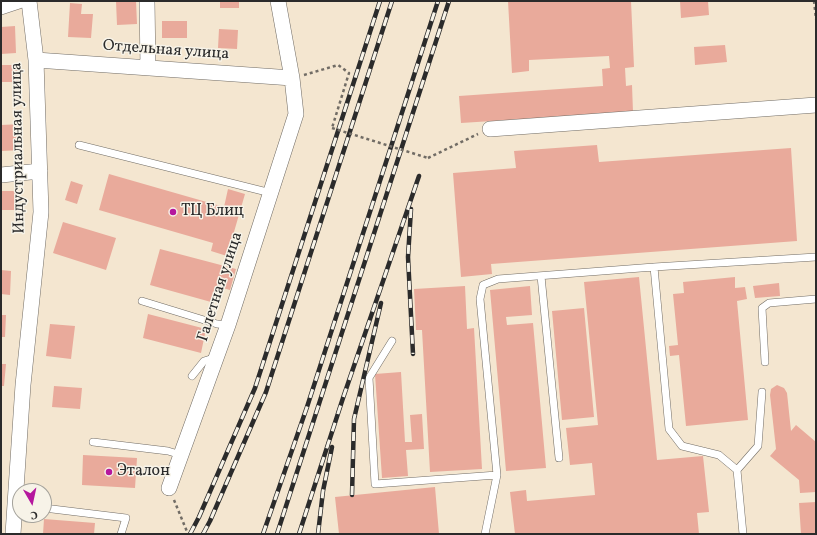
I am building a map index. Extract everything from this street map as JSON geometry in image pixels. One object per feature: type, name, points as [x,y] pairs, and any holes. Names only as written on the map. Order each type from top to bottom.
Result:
[{"type":"street","points":[[1,8],[19,1]]},
{"type":"street","name":"Индустриальная улица","points":[[18,483],[23,385],[41,212],[36,60],[29,1]]},
{"type":"street","points":[[147,1],[148,68]]},
{"type":"street","name":"Галетная улица","points":[[169,488],[228,325],[296,114],[292,78],[278,1]]},
{"type":"street","name":"Отдельная улица","points":[[36,60],[292,78]]},
{"type":"street","points":[[490,129],[816,105]]},
{"type":"street","points":[[1,175],[40,172]]},
{"type":"street","name":"Индустриальная улица","points":[[13,534],[15,523]]},
{"type":"lane","points":[[79,145],[271,193]]},
{"type":"lane","points":[[485,534],[497,475],[480,299],[483,285],[498,279],[654,267],[816,257]]},
{"type":"lane","points":[[654,267],[669,429],[682,446],[719,455],[737,470],[743,534]]},
{"type":"lane","points":[[541,276],[559,458]]},
{"type":"lane","points":[[765,362],[762,308],[769,303],[816,299]]},
{"type":"lane","points":[[142,301],[217,324],[228,325]]},
{"type":"lane","points":[[392,342],[369,378],[376,484],[497,475]]},
{"type":"lane","points":[[192,376],[204,361],[217,357]]},
{"type":"lane","points":[[737,470],[758,446],[762,392]]},
{"type":"lane","points":[[93,442],[168,451],[181,455]]},
{"type":"lane","points":[[52,509],[126,518],[122,534]]},
{"type":"path","points":[[814,1],[816,19]]},
{"type":"path","points":[[292,78],[338,65],[349,73],[332,128],[428,158],[490,129]]},
{"type":"path","points":[[169,488],[188,534]]},
{"type":"building","points":[[116,1],[136,1],[137,24],[117,25]]},
{"type":"building","points":[[220,1],[239,1],[239,8],[220,8]]},
{"type":"building","points":[[508,1],[631,1],[634,67],[625,68],[626,86],[632,85],[633,112],[461,123],[459,96],[603,86],[602,69],[610,68],[609,56],[529,60],[529,71],[512,73]]},
{"type":"building","points":[[680,1],[708,1],[709,15],[681,18]]},
{"type":"building","points":[[70,3],[82,4],[81,14],[93,14],[91,38],[68,37]]},
{"type":"building","points":[[162,21],[187,21],[187,38],[162,38]]},
{"type":"building","points":[[15,26],[16,53],[1,54],[1,27]]},
{"type":"building","points":[[219,29],[238,30],[237,49],[218,48]]},
{"type":"building","points":[[725,45],[727,62],[695,65],[694,47]]},
{"type":"building","points":[[1,65],[19,65],[19,82],[1,82]]},
{"type":"building","points":[[22,124],[23,150],[1,151],[1,125]]},
{"type":"building","points":[[597,145],[599,162],[791,148],[797,241],[491,264],[492,274],[461,277],[453,173],[516,168],[514,151]]},
{"type":"building","name":"ТЦ Блиц","points":[[109,174],[224,207],[228,189],[245,194],[227,256],[211,251],[213,243],[99,210]]},
{"type":"building","points":[[71,181],[83,185],[77,204],[65,200]]},
{"type":"building","points":[[1,191],[19,191],[18,210],[1,210]]},
{"type":"building","points":[[63,222],[116,238],[106,270],[53,253]]},
{"type":"building","points":[[160,249],[236,269],[230,290],[216,286],[211,302],[150,285]]},
{"type":"building","points":[[1,270],[11,271],[10,295],[1,294]]},
{"type":"building","points":[[639,277],[657,460],[703,456],[709,512],[697,513],[699,534],[515,534],[510,492],[526,490],[527,501],[595,495],[592,463],[570,465],[566,428],[598,425],[584,282]]},
{"type":"building","points":[[735,277],[735,288],[745,287],[747,299],[737,301],[748,420],[686,426],[679,355],[670,356],[669,346],[678,345],[673,294],[684,293],[683,282]]},
{"type":"building","points":[[779,283],[780,296],[755,298],[753,286]]},
{"type":"building","points":[[465,286],[467,329],[474,328],[482,469],[430,472],[422,330],[416,330],[414,289]]},
{"type":"building","points":[[530,286],[532,315],[506,317],[507,325],[533,323],[546,468],[506,471],[490,290]]},
{"type":"building","points":[[584,308],[594,417],[562,420],[552,311]]},
{"type":"building","points":[[148,314],[206,329],[201,353],[143,338]]},
{"type":"building","points":[[1,315],[6,315],[5,337],[1,337]]},
{"type":"building","points":[[50,324],[75,326],[71,359],[46,356]]},
{"type":"building","points":[[1,364],[6,364],[4,386],[1,386]]},
{"type":"building","points":[[401,372],[405,442],[412,442],[410,415],[422,414],[424,449],[406,450],[408,476],[382,478],[375,374]]},
{"type":"building","points":[[777,385],[784,388],[787,393],[791,431],[796,425],[816,442],[816,492],[800,493],[799,480],[770,456],[776,449],[770,395],[771,389]]},
{"type":"building","points":[[54,386],[82,388],[80,409],[52,407]]},
{"type":"building","name":"Эталон","points":[[83,455],[137,458],[135,488],[82,485]]},
{"type":"building","points":[[435,487],[439,534],[339,534],[335,497]]},
{"type":"building","points":[[816,502],[816,534],[801,534],[799,503]]},
{"type":"building","points":[[52,520],[95,523],[94,534],[43,534],[44,523],[52,523]]},
{"type":"railway","points":[[190,534],[199,517],[255,388],[380,1]]},
{"type":"railway","points":[[203,534],[266,392],[392,1]]},
{"type":"railway","points":[[263,534],[307,407],[438,1]]},
{"type":"railway","points":[[277,534],[449,1]]},
{"type":"railway","points":[[299,534],[343,398],[419,176]]},
{"type":"railway","points":[[411,209],[408,257],[413,354]]},
{"type":"railway","points":[[352,495],[354,419],[381,303]]},
{"type":"railway","points":[[318,534],[323,491],[332,447]]},
{"type":"place","name":"ТЦ Блиц","points":[[173,212]]},
{"type":"place","name":"Эталон","points":[[109,472]]}]
